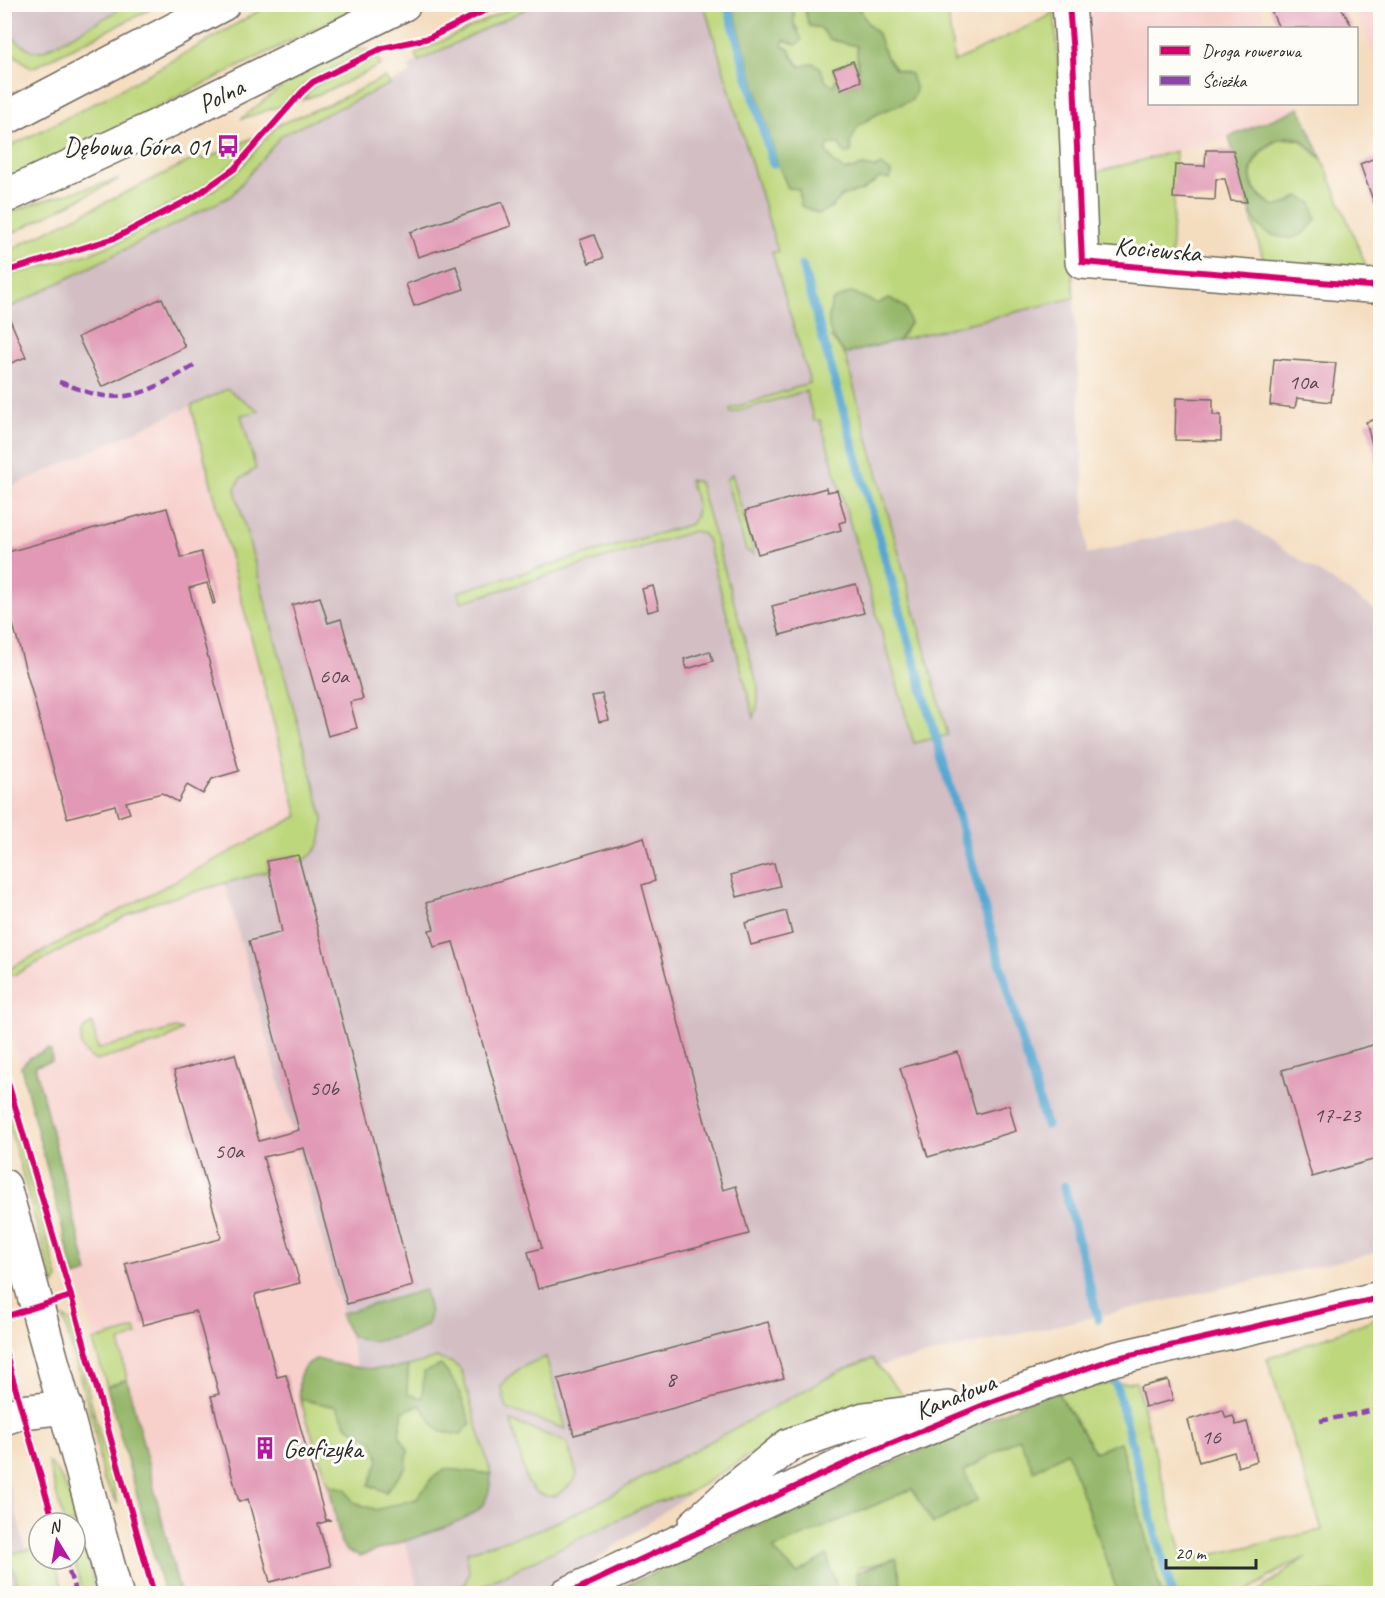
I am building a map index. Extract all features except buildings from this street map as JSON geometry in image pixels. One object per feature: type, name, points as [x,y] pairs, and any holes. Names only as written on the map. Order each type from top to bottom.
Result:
[{"type":"street","points":[[4,119],[223,4]]},
{"type":"street","name":"Polna","points":[[4,197],[148,130],[404,4]]},
{"type":"street","name":"Kociewska","points":[[1069,4],[1082,262],[1380,285]]},
{"type":"street","points":[[4,1186],[116,1593]]},
{"type":"street","name":"Kanałowa","points":[[567,1593],[868,1454],[991,1402],[1113,1359],[1380,1298]]},
{"type":"street","points":[[4,1418],[21,1412],[66,1407]]},
{"type":"shaded area","points":[[4,5],[149,5],[42,58],[5,40]]},
{"type":"shaded area","points":[[534,5],[704,5],[779,252],[772,252],[820,420],[948,735],[845,354],[1074,298],[1087,554],[1238,518],[1380,613],[1380,1252],[865,1369],[549,1593],[419,1593],[218,858],[298,815],[191,406],[5,490],[5,310],[231,196],[281,135],[411,73],[408,66]]},
{"type":"shaded area","points":[[1080,5],[1260,5],[1269,27],[1148,27],[1148,105],[1299,105],[1300,108],[1229,137],[1090,174]]},
{"type":"shaded area","points":[[1352,5],[1380,5],[1379,68]]},
{"type":"shaded area","points":[[191,406],[298,816],[219,858],[419,1593],[163,1593],[5,1014],[4,490]]},
{"type":"shaded area","points":[[5,1471],[27,1555],[27,1571],[31,1571],[37,1593],[5,1593]]},
{"type":"green space","points":[[120,5],[159,5],[32,68],[5,48],[5,32],[31,51],[43,51],[114,13]]},
{"type":"green space","points":[[269,5],[363,5],[77,147],[5,178],[4,149],[138,80]]},
{"type":"green space","points":[[517,5],[534,5],[419,61],[415,54]]},
{"type":"green space","points":[[704,5],[732,5],[777,162],[788,187],[799,189],[832,207],[843,195],[861,191],[880,178],[875,168],[863,166],[845,171],[834,163],[826,151],[829,144],[850,143],[858,125],[879,113],[895,69],[885,55],[878,34],[868,24],[857,5],[947,5],[954,62],[1049,16],[1054,5],[1074,298],[899,340],[910,323],[831,338],[845,354],[948,735],[914,743],[820,420],[814,421],[806,391],[731,413],[730,409],[810,383],[772,252],[778,252]]},
{"type":"green space","points":[[732,5],[794,5],[794,24],[802,40],[797,45],[784,40],[782,46],[789,49],[800,67],[813,63],[820,67],[826,82],[833,85],[837,78],[841,89],[861,81],[858,74],[857,46],[829,39],[821,28],[809,26],[805,11],[807,5],[857,5],[868,24],[878,34],[885,55],[895,69],[911,74],[916,90],[912,100],[879,113],[859,125],[850,143],[852,151],[845,154],[839,144],[829,144],[826,151],[834,163],[845,171],[863,166],[875,168],[881,165],[891,172],[890,179],[880,178],[861,191],[843,195],[832,207],[819,214],[801,206],[799,189],[788,188],[777,162]]},
{"type":"green space","points":[[794,5],[807,5],[805,11],[829,39],[857,46],[858,74],[853,61],[833,69],[837,78],[833,85],[807,71],[796,61],[789,49],[782,46],[784,40],[799,30],[794,24]]},
{"type":"green space","points":[[350,48],[370,50],[308,81],[283,105],[241,119],[293,77]]},
{"type":"green space","points":[[376,56],[381,65],[332,89],[302,100],[311,89],[319,84]]},
{"type":"green space","points":[[385,77],[390,84],[282,135],[231,196],[5,310],[5,276],[89,254],[121,241],[222,184],[242,166],[278,125],[334,102]]},
{"type":"green space","points":[[1300,108],[1322,159],[1301,140],[1291,137],[1282,138],[1272,142],[1257,157],[1250,175],[1256,192],[1276,207],[1299,196],[1312,203],[1316,219],[1300,235],[1287,238],[1267,232],[1255,221],[1246,199],[1229,137]]},
{"type":"green space","points":[[257,136],[231,165],[201,189],[109,236],[5,267],[5,252],[200,156],[203,160]]},
{"type":"green space","points":[[1280,138],[1300,140],[1322,159],[1367,268],[1266,269],[1250,213],[1261,228],[1299,196],[1276,207],[1256,190],[1251,172],[1260,155]]},
{"type":"green space","points":[[1176,151],[1171,258],[1109,252],[1094,237],[1090,174]]},
{"type":"green space","points":[[119,179],[5,237],[5,214]]},
{"type":"green space","points":[[852,292],[878,304],[890,298],[906,308],[910,323],[899,340],[845,354],[832,335],[829,317],[832,301]]},
{"type":"green space","points":[[227,389],[259,411],[241,415],[256,469],[240,479],[235,489],[323,818],[319,844],[312,854],[300,862],[297,855],[267,861],[269,871],[147,905],[14,975],[5,976],[5,971],[298,816],[191,406]]},
{"type":"green space","points":[[732,474],[754,555],[746,550],[726,480]]},
{"type":"green space","points":[[689,480],[699,482],[758,686],[758,703],[754,718],[707,539],[701,533],[694,531],[462,602],[458,592],[691,524],[697,508]]},
{"type":"green space","points":[[92,1023],[98,1049],[176,1028],[182,1030],[162,1042],[96,1061],[84,1051],[81,1044],[84,1028]]},
{"type":"green space","points":[[48,1049],[51,1051],[52,1061],[35,1066],[88,1273],[75,1277],[21,1067],[29,1058]]},
{"type":"green space","points":[[5,1094],[58,1278],[54,1285],[5,1112]]},
{"type":"green space","points":[[425,1290],[430,1313],[428,1324],[401,1336],[368,1341],[359,1339],[349,1333],[340,1314]]},
{"type":"green space","points":[[63,1317],[70,1321],[118,1504],[103,1479],[94,1427]]},
{"type":"green space","points":[[1380,1317],[1380,1593],[1256,1593],[1306,1557],[1244,1593],[1161,1593],[1120,1442],[1095,1452],[1055,1389],[1136,1382],[1184,1561],[1322,1530],[1267,1359]]},
{"type":"green space","points":[[135,1329],[137,1335],[119,1342],[127,1379],[107,1387],[93,1341]]},
{"type":"green space","points":[[546,1357],[566,1429],[507,1409],[501,1387],[505,1381],[520,1368]]},
{"type":"green space","points":[[437,1358],[453,1363],[461,1370],[491,1474],[446,1469],[432,1478],[417,1499],[376,1510],[353,1502],[346,1489],[329,1485],[300,1399],[337,1407],[347,1426],[373,1441],[379,1460],[408,1450],[399,1435],[403,1411],[420,1405],[422,1398],[407,1395],[408,1366]]},
{"type":"green space","points":[[316,1359],[362,1368],[383,1369],[408,1366],[407,1394],[422,1398],[424,1372],[441,1365],[456,1384],[471,1423],[460,1435],[439,1431],[420,1405],[403,1411],[399,1435],[408,1450],[406,1467],[386,1492],[369,1485],[379,1460],[373,1441],[347,1426],[337,1407],[300,1399],[299,1386],[302,1371]]},
{"type":"green space","points":[[872,1359],[906,1399],[822,1421],[750,1455],[689,1493],[650,1504],[468,1593],[431,1594],[465,1584],[469,1572],[467,1552],[538,1530],[591,1506],[840,1371]]},
{"type":"green space","points":[[127,1379],[180,1593],[164,1593],[107,1387]]},
{"type":"green space","points":[[1055,1389],[1095,1452],[1120,1442],[1161,1593],[1118,1593],[1067,1452],[1034,1471],[1019,1438],[964,1471],[978,1500],[933,1524],[912,1489],[773,1549],[797,1574],[827,1555],[838,1593],[607,1594]]},
{"type":"green space","points":[[511,1421],[567,1442],[577,1474],[574,1481],[555,1496],[535,1492],[527,1482]]},
{"type":"green space","points":[[1019,1438],[1067,1452],[1118,1593],[988,1594],[987,1591],[983,1594],[903,1593],[896,1559],[858,1568],[862,1593],[838,1593],[827,1556],[797,1574],[772,1549],[912,1489],[933,1523],[978,1500],[963,1471]]},
{"type":"green space","points":[[48,1462],[66,1487],[75,1511],[61,1511]]},
{"type":"green space","points":[[446,1469],[491,1474],[487,1496],[480,1508],[442,1528],[360,1556],[347,1551],[341,1543],[329,1485],[346,1489],[353,1502],[376,1510],[417,1499],[432,1478]]},
{"type":"green space","points":[[27,1550],[27,1571],[58,1571],[64,1593],[20,1593],[9,1554]]},
{"type":"green space","points":[[87,1555],[96,1593],[83,1593],[77,1571],[87,1571]]},
{"type":"green space","points":[[896,1558],[903,1593],[861,1593],[856,1573]]},
{"type":"waterway","points":[[727,4],[773,164]]},
{"type":"waterway","points":[[802,265],[1046,1125]]},
{"type":"waterway","points":[[1064,1186],[1098,1318]]},
{"type":"waterway","points":[[1116,1384],[1172,1594]]},
{"type":"marked path","points":[[59,382],[94,394],[113,397],[126,396],[151,389],[198,364]]},
{"type":"marked path","points":[[1320,1421],[1380,1409]]},
{"type":"marked path","points":[[69,1571],[76,1594]]},
{"type":"cycle path","points":[[4,272],[115,238],[194,197],[234,169],[313,82],[383,48],[429,38],[498,4]]},
{"type":"cycle path","points":[[1069,4],[1082,262],[1369,286],[1380,285]]},
{"type":"cycle path","points":[[4,1069],[71,1296],[4,1317]]},
{"type":"cycle path","points":[[71,1296],[154,1594]]},
{"type":"cycle path","points":[[567,1594],[868,1453],[991,1402],[1113,1359],[1380,1298]]},
{"type":"cycle path","points":[[4,1348],[51,1511]]},
{"type":"place","name":"Dębowa Góra 01","points":[[228,146]]},
{"type":"place","name":"Geofizyka","points":[[265,1448]]}]
